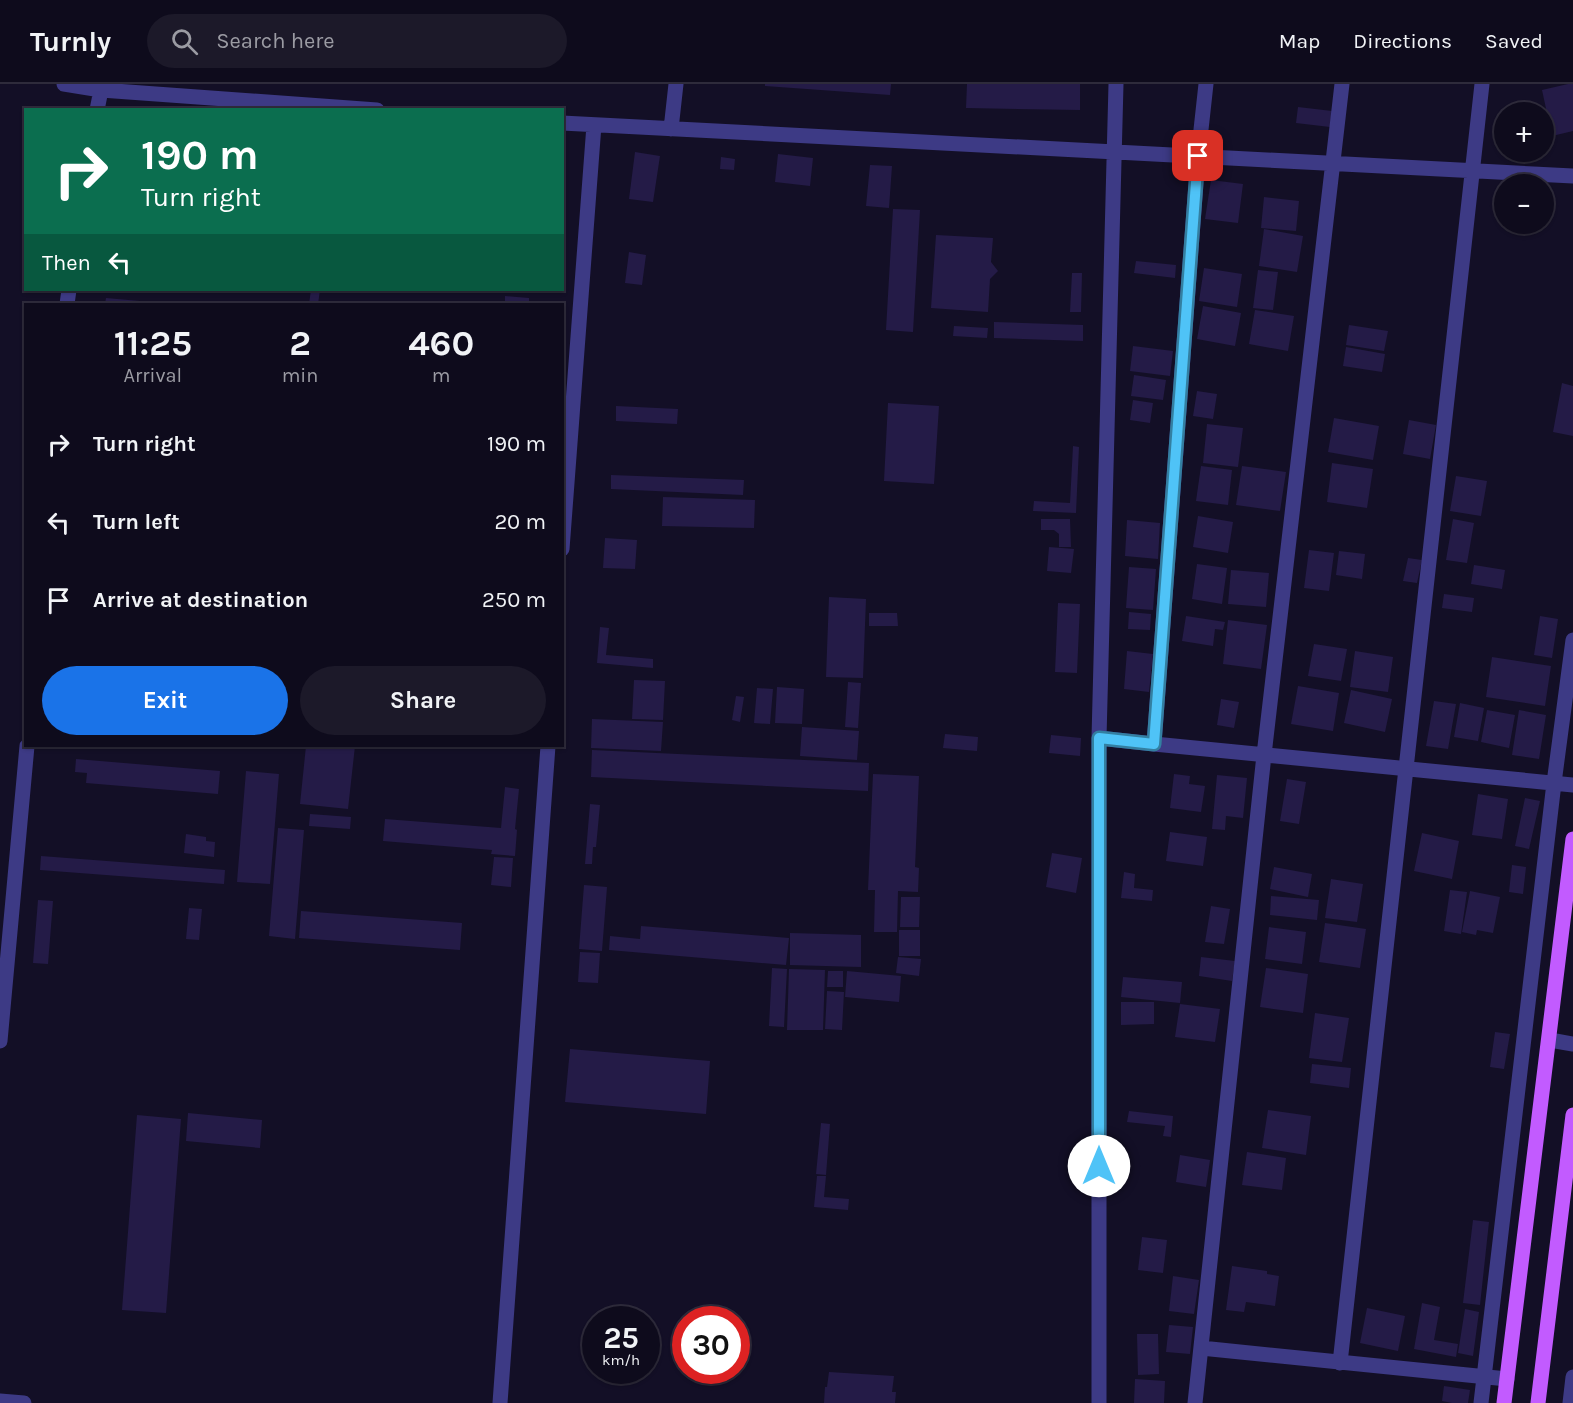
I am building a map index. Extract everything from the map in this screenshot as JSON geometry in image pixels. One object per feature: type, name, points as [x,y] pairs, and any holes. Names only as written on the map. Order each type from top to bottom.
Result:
[{"type":"main road","points":[[1504,1403],[1573,839]]},
{"type":"main road","points":[[1538,1403],[1573,1115]]},
{"type":"street","points":[[64,84],[101,90],[147,88],[356,108]]},
{"type":"street","points":[[670,129],[676,84]]},
{"type":"street","points":[[1099,1403],[1099,738],[1116,84]]},
{"type":"street","points":[[1154,744],[1198,156],[1206,84]]},
{"type":"street","points":[[1195,1403],[1264,755],[1342,84]]},
{"type":"street","points":[[1340,1363],[1482,84]]},
{"type":"street","points":[[97,108],[101,90]]},
{"type":"street","points":[[564,123],[1573,176]]},
{"type":"street","points":[[564,522],[594,125]]},
{"type":"street","points":[[1481,1403],[1573,640]]},
{"type":"street","points":[[1099,738],[1573,785]]},
{"type":"street","points":[[0,1041],[27,747]]},
{"type":"street","points":[[500,1403],[548,747]]},
{"type":"street","points":[[1550,1040],[1573,1044]]},
{"type":"street","points":[[1201,1348],[1507,1379]]},
{"type":"street","points":[[1570,1403],[1573,1377]]},
{"type":"street","points":[[0,1401],[24,1403]]},
{"type":"building","points":[[765,84],[891,84],[890,95],[765,86]]},
{"type":"building","points":[[967,84],[1080,84],[1080,110],[966,108]]},
{"type":"building","points":[[1573,84],[1573,131],[1554,136],[1554,102],[1545,102],[1542,90]]},
{"type":"building","points":[[1298,107],[1332,111],[1330,127],[1296,123]]},
{"type":"building","points":[[635,152],[660,156],[653,202],[629,199]]},
{"type":"building","points":[[778,154],[813,158],[810,186],[775,182]]},
{"type":"building","points":[[721,157],[735,159],[734,170],[720,169]]},
{"type":"building","points":[[870,165],[892,166],[889,208],[866,206]]},
{"type":"building","points":[[1211,180],[1243,184],[1238,223],[1205,219]]},
{"type":"building","points":[[1264,197],[1299,201],[1296,231],[1261,228]]},
{"type":"building","points":[[893,209],[920,210],[913,332],[886,330]]},
{"type":"building","points":[[1264,229],[1303,236],[1297,272],[1259,266]]},
{"type":"building","points":[[936,235],[993,238],[991,262],[998,271],[990,279],[988,312],[931,308]]},
{"type":"building","points":[[629,252],[646,255],[642,285],[625,283]]},
{"type":"building","points":[[1136,261],[1176,265],[1175,278],[1134,273]]},
{"type":"building","points":[[1204,268],[1242,274],[1237,307],[1199,301]]},
{"type":"building","points":[[1258,270],[1278,272],[1273,310],[1253,308]]},
{"type":"building","points":[[1072,273],[1082,273],[1081,312],[1070,312]]},
{"type":"building","points":[[311,291],[320,291],[318,303],[309,303]]},
{"type":"building","points":[[505,296],[529,298],[529,303],[505,303]]},
{"type":"building","points":[[106,298],[162,303],[105,303]]},
{"type":"building","points":[[1203,306],[1241,313],[1235,346],[1197,339]]},
{"type":"building","points":[[1255,310],[1294,316],[1288,351],[1249,344]]},
{"type":"building","points":[[994,322],[1083,325],[1083,341],[994,338]]},
{"type":"building","points":[[1349,325],[1388,331],[1384,351],[1346,345]]},
{"type":"building","points":[[954,326],[988,328],[987,338],[953,336]]},
{"type":"building","points":[[1133,346],[1173,351],[1170,376],[1130,371]]},
{"type":"building","points":[[1346,347],[1385,354],[1382,372],[1343,366]]},
{"type":"building","points":[[1134,375],[1166,380],[1163,400],[1131,396]]},
{"type":"building","points":[[1562,383],[1573,386],[1573,436],[1553,432]]},
{"type":"building","points":[[1197,391],[1217,394],[1213,419],[1193,416]]},
{"type":"building","points":[[1133,400],[1153,403],[1150,423],[1130,420]]},
{"type":"building","points":[[888,403],[939,406],[934,484],[884,481]]},
{"type":"building","points":[[616,406],[678,409],[677,424],[616,421]]},
{"type":"building","points":[[1334,418],[1379,426],[1373,460],[1328,452]]},
{"type":"building","points":[[1409,420],[1436,425],[1430,459],[1403,454]]},
{"type":"building","points":[[1207,424],[1243,428],[1238,467],[1203,463]]},
{"type":"building","points":[[1073,446],[1079,447],[1076,513],[1033,511],[1034,501],[1070,503]]},
{"type":"building","points":[[1332,463],[1373,469],[1367,508],[1327,502]]},
{"type":"building","points":[[1201,466],[1232,470],[1228,505],[1196,501]]},
{"type":"building","points":[[1242,466],[1286,472],[1280,511],[1236,505]]},
{"type":"building","points":[[611,475],[744,480],[743,495],[611,489]]},
{"type":"building","points":[[1456,476],[1487,481],[1481,516],[1450,511]]},
{"type":"building","points":[[663,497],[755,500],[754,528],[662,526]]},
{"type":"building","points":[[1198,516],[1233,522],[1228,553],[1193,547]]},
{"type":"building","points":[[1041,519],[1070,519],[1071,547],[1059,547],[1059,534],[1054,530],[1041,530]]},
{"type":"building","points":[[1453,519],[1474,523],[1467,563],[1446,560]]},
{"type":"building","points":[[1127,520],[1160,523],[1158,559],[1125,556]]},
{"type":"building","points":[[605,538],[637,540],[635,569],[603,568]]},
{"type":"building","points":[[1049,547],[1074,549],[1071,573],[1047,571]]},
{"type":"building","points":[[1309,550],[1334,553],[1329,591],[1304,588]]},
{"type":"building","points":[[1339,551],[1365,554],[1362,579],[1336,575]]},
{"type":"building","points":[[1408,558],[1422,560],[1417,583],[1403,581]]},
{"type":"building","points":[[1197,564],[1227,568],[1222,604],[1192,599]]},
{"type":"building","points":[[1474,565],[1505,570],[1502,589],[1471,584]]},
{"type":"building","points":[[1129,567],[1156,569],[1153,610],[1126,608]]},
{"type":"building","points":[[1231,570],[1269,573],[1266,607],[1228,604]]},
{"type":"building","points":[[1444,594],[1474,598],[1472,612],[1442,608]]},
{"type":"building","points":[[829,597],[866,599],[863,678],[826,677]]},
{"type":"building","points":[[1058,603],[1080,604],[1077,673],[1055,672]]},
{"type":"building","points":[[1129,612],[1151,614],[1150,630],[1128,629]]},
{"type":"building","points":[[869,613],[897,613],[898,626],[869,626]]},
{"type":"building","points":[[1186,616],[1225,622],[1223,630],[1215,629],[1213,646],[1182,641]]},
{"type":"building","points":[[1540,616],[1558,619],[1552,658],[1534,655]]},
{"type":"building","points":[[1228,620],[1267,625],[1261,669],[1223,664]]},
{"type":"building","points":[[600,627],[609,628],[606,655],[653,659],[653,668],[597,663]]},
{"type":"building","points":[[1314,644],[1347,649],[1341,681],[1308,676]]},
{"type":"building","points":[[1127,651],[1153,654],[1149,692],[1124,689]]},
{"type":"building","points":[[1355,651],[1393,657],[1388,692],[1350,687]]},
{"type":"building","points":[[1492,657],[1551,666],[1545,706],[1486,697]]},
{"type":"building","points":[[634,680],[665,681],[663,720],[632,719]]},
{"type":"building","points":[[848,682],[861,683],[858,728],[845,727]]},
{"type":"building","points":[[1298,686],[1339,693],[1333,731],[1291,724]]},
{"type":"building","points":[[777,687],[804,689],[802,724],[775,723]]},
{"type":"building","points":[[757,688],[773,689],[770,724],[754,723]]},
{"type":"building","points":[[1351,690],[1392,699],[1385,732],[1344,723]]},
{"type":"building","points":[[736,696],[744,697],[740,722],[732,720]]},
{"type":"building","points":[[1221,699],[1239,702],[1234,728],[1217,725]]},
{"type":"building","points":[[1434,701],[1456,704],[1448,749],[1426,746]]},
{"type":"building","points":[[1460,703],[1484,708],[1478,741],[1454,737]]},
{"type":"building","points":[[1487,710],[1515,715],[1509,748],[1481,742]]},
{"type":"building","points":[[1519,710],[1546,715],[1539,759],[1512,755]]},
{"type":"building","points":[[592,719],[663,722],[661,751],[591,748]]},
{"type":"building","points":[[802,727],[859,731],[857,760],[800,756]]},
{"type":"building","points":[[945,734],[978,737],[977,751],[943,748]]},
{"type":"building","points":[[1051,735],[1081,738],[1080,756],[1049,753]]},
{"type":"building","points":[[306,747],[355,747],[348,809],[300,804]]},
{"type":"building","points":[[592,750],[869,763],[868,791],[591,777]]},
{"type":"building","points":[[76,759],[220,771],[218,794],[86,783],[87,773],[75,772]]},
{"type":"building","points":[[246,771],[279,774],[270,884],[237,882]]},
{"type":"building","points":[[873,774],[919,776],[915,867],[919,868],[918,892],[898,891],[897,932],[874,932],[875,890],[868,890]]},
{"type":"building","points":[[1174,774],[1190,776],[1189,784],[1205,786],[1201,812],[1170,808]]},
{"type":"building","points":[[1217,775],[1247,778],[1243,818],[1226,816],[1225,830],[1212,829]]},
{"type":"building","points":[[1287,779],[1306,782],[1299,824],[1280,821]]},
{"type":"building","points":[[505,787],[519,789],[515,856],[491,854],[492,850],[383,841],[385,819],[501,828]]},
{"type":"building","points":[[1478,794],[1508,799],[1502,839],[1472,835]]},
{"type":"building","points":[[1525,798],[1540,801],[1529,849],[1515,846]]},
{"type":"building","points":[[590,804],[600,805],[592,864],[585,864]]},
{"type":"building","points":[[310,814],[351,817],[350,829],[309,826]]},
{"type":"building","points":[[278,828],[304,830],[295,939],[269,936]]},
{"type":"building","points":[[1170,832],[1207,837],[1203,866],[1166,861]]},
{"type":"building","points":[[1422,833],[1459,841],[1452,879],[1414,871]]},
{"type":"building","points":[[186,834],[206,837],[206,841],[215,842],[214,857],[184,853]]},
{"type":"building","points":[[1052,853],[1082,858],[1076,893],[1046,887]]},
{"type":"building","points":[[41,856],[225,870],[224,884],[40,870]]},
{"type":"building","points":[[494,857],[513,858],[511,887],[491,885]]},
{"type":"building","points":[[1512,865],[1526,867],[1523,894],[1509,892]]},
{"type":"building","points":[[1274,867],[1312,874],[1308,897],[1270,889]]},
{"type":"building","points":[[1124,872],[1135,874],[1134,888],[1153,890],[1152,901],[1121,898]]},
{"type":"building","points":[[1331,879],[1363,884],[1357,922],[1325,918]]},
{"type":"building","points":[[584,885],[607,887],[602,951],[579,949]]},
{"type":"building","points":[[1450,890],[1467,892],[1461,934],[1444,931]]},
{"type":"building","points":[[1470,891],[1500,897],[1493,933],[1477,930],[1476,935],[1462,932]]},
{"type":"building","points":[[1271,896],[1319,900],[1317,920],[1270,915]]},
{"type":"building","points":[[901,897],[920,897],[919,927],[900,927]]},
{"type":"building","points":[[38,900],[53,901],[48,964],[33,963]]},
{"type":"building","points":[[1211,906],[1230,909],[1224,944],[1205,942]]},
{"type":"building","points":[[189,908],[202,909],[199,940],[186,939]]},
{"type":"building","points":[[301,911],[462,923],[460,950],[299,938]]},
{"type":"building","points":[[1325,923],[1366,929],[1360,968],[1319,962]]},
{"type":"building","points":[[641,926],[789,938],[786,965],[609,950],[610,936],[640,939]]},
{"type":"building","points":[[1269,927],[1306,932],[1302,964],[1265,959]]},
{"type":"building","points":[[899,930],[920,930],[920,956],[899,956]]},
{"type":"building","points":[[790,933],[861,935],[861,967],[790,965]]},
{"type":"building","points":[[580,952],[600,953],[598,983],[578,982]]},
{"type":"building","points":[[898,957],[921,959],[919,976],[896,973]]},
{"type":"building","points":[[1201,957],[1235,961],[1232,981],[1199,976]]},
{"type":"building","points":[[772,968],[787,969],[784,1027],[769,1026]]},
{"type":"building","points":[[1266,968],[1308,974],[1303,1013],[1260,1007]]},
{"type":"building","points":[[789,969],[825,970],[823,1030],[787,1030]]},
{"type":"building","points":[[828,971],[843,971],[843,987],[827,987]]},
{"type":"building","points":[[847,971],[901,976],[899,1002],[845,997]]},
{"type":"building","points":[[1123,977],[1182,982],[1180,1003],[1121,997]]},
{"type":"building","points":[[827,991],[844,992],[842,1030],[825,1029]]},
{"type":"building","points":[[1121,1002],[1154,1002],[1154,1024],[1121,1025]]},
{"type":"building","points":[[1180,1004],[1220,1009],[1215,1042],[1175,1037]]},
{"type":"building","points":[[1315,1013],[1349,1018],[1342,1062],[1309,1058]]},
{"type":"building","points":[[1495,1032],[1510,1034],[1504,1069],[1490,1067]]},
{"type":"building","points":[[570,1049],[710,1061],[706,1114],[565,1102]]},
{"type":"building","points":[[1312,1064],[1351,1068],[1349,1088],[1310,1083]]},
{"type":"building","points":[[1268,1110],[1311,1116],[1306,1155],[1262,1148]]},
{"type":"building","points":[[1129,1111],[1173,1116],[1171,1137],[1163,1136],[1165,1126],[1127,1122]]},
{"type":"building","points":[[188,1113],[262,1120],[260,1148],[186,1141]]},
{"type":"building","points":[[137,1115],[181,1119],[166,1313],[122,1310]]},
{"type":"building","points":[[821,1123],[830,1124],[826,1175],[816,1174]]},
{"type":"building","points":[[1247,1152],[1286,1158],[1282,1190],[1242,1185]]},
{"type":"building","points":[[1180,1155],[1210,1160],[1206,1187],[1176,1182]]},
{"type":"building","points":[[817,1176],[826,1176],[824,1197],[849,1199],[848,1210],[814,1207]]},
{"type":"building","points":[[1473,1220],[1489,1222],[1480,1305],[1463,1303]]},
{"type":"building","points":[[1142,1237],[1167,1240],[1163,1273],[1138,1270]]},
{"type":"building","points":[[1232,1266],[1267,1271],[1267,1274],[1279,1276],[1275,1306],[1246,1302],[1244,1312],[1226,1310]]},
{"type":"building","points":[[1173,1276],[1199,1280],[1194,1314],[1169,1311]]},
{"type":"building","points":[[1422,1303],[1440,1307],[1434,1340],[1458,1344],[1456,1357],[1414,1349]]},
{"type":"building","points":[[1367,1308],[1405,1316],[1398,1351],[1360,1343]]},
{"type":"building","points":[[1465,1309],[1479,1312],[1473,1356],[1458,1353]]},
{"type":"building","points":[[1169,1325],[1193,1327],[1190,1354],[1166,1352]]},
{"type":"building","points":[[1137,1334],[1158,1334],[1159,1374],[1138,1375]]},
{"type":"building","points":[[829,1372],[894,1376],[892,1392],[896,1392],[895,1403],[824,1403]]},
{"type":"building","points":[[1135,1379],[1165,1381],[1164,1403],[1134,1403]]},
{"type":"building","points":[[1444,1386],[1470,1390],[1468,1403],[1442,1401]]},
{"type":"route","points":[[1099,1166],[1099,738],[1154,744],[1198,156]]}]
